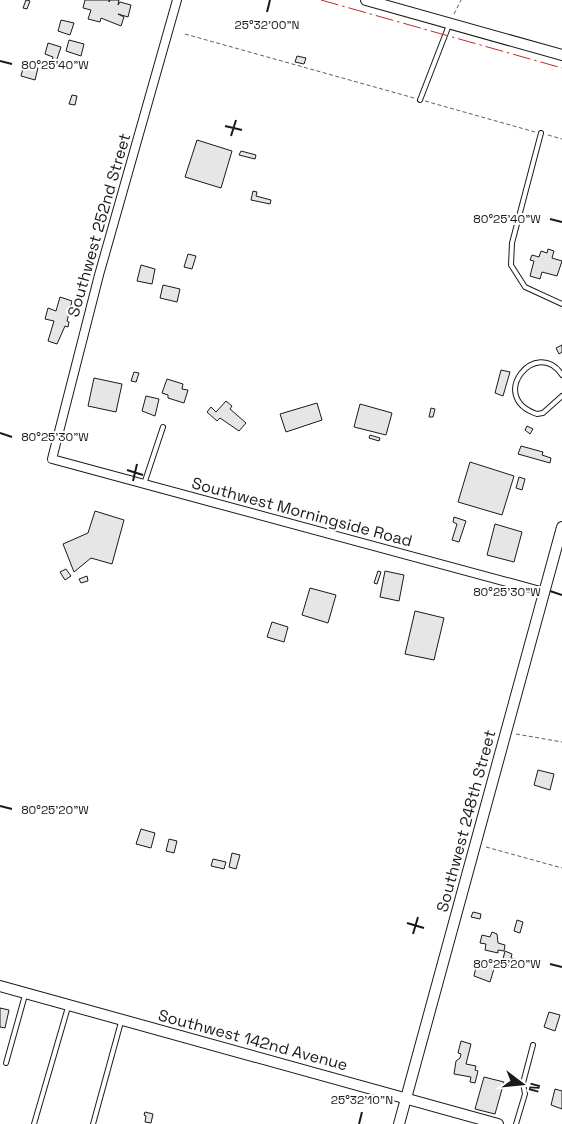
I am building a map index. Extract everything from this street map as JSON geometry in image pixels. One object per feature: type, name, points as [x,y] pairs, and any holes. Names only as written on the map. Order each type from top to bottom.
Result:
[{"type":"street","name":"Southwest 252nd Street","points":[[52,458],[99,275],[177,0]]},
{"type":"street","points":[[366,0],[562,55]]},
{"type":"street","name":"Southwest Morningside Road","points":[[52,458],[544,592]]},
{"type":"street","name":"Southwest 248th Street","points":[[399,1124],[562,527]]},
{"type":"street","name":"Southwest 142nd Avenue","points":[[0,986],[498,1124]]},
{"type":"lane","points":[[420,100],[450,23]]},
{"type":"lane","points":[[541,133],[512,243],[511,266],[525,287],[562,304]]},
{"type":"lane","points":[[562,375],[553,365],[544,362],[532,364],[519,374],[515,384],[518,402],[523,407],[537,414],[543,413],[562,396]]},
{"type":"lane","points":[[144,484],[163,428]]},
{"type":"lane","points":[[6,1063],[25,993]]},
{"type":"lane","points":[[34,1124],[68,1005]]},
{"type":"lane","points":[[93,1124],[121,1020]]},
{"type":"lane","points":[[516,1124],[525,1094],[523,1082],[532,1045]]},
{"type":"path","points":[[450,23],[461,0]]},
{"type":"path","points":[[185,34],[562,139]]},
{"type":"path","points":[[505,732],[562,742]]},
{"type":"path","points":[[476,844],[562,868]]},
{"type":"building","points":[[26,0],[30,1],[27,9],[23,8]]},
{"type":"building","points":[[85,0],[109,0],[109,2],[110,0],[119,0],[118,5],[120,2],[131,5],[128,17],[118,14],[124,17],[121,26],[101,18],[100,22],[88,19],[91,10],[83,8]]},
{"type":"building","points":[[61,20],[74,23],[70,35],[58,31]]},
{"type":"building","points":[[69,40],[84,44],[81,56],[66,51]]},
{"type":"building","points":[[48,43],[61,47],[56,62],[52,61],[53,57],[45,54]]},
{"type":"building","points":[[297,56],[306,58],[304,64],[295,62]]},
{"type":"building","points":[[24,64],[38,68],[35,80],[21,76]]},
{"type":"building","points":[[72,95],[77,96],[75,105],[69,104]]},
{"type":"building","points":[[197,140],[232,151],[221,188],[185,177]]},
{"type":"building","points":[[241,151],[256,155],[255,159],[239,155]]},
{"type":"building","points":[[253,191],[257,192],[256,196],[271,200],[270,204],[251,200]]},
{"type":"building","points":[[548,249],[554,251],[552,258],[562,261],[557,276],[542,272],[540,279],[530,276],[534,261],[530,260],[532,255],[539,257],[541,251],[547,253]]},
{"type":"building","points":[[188,254],[196,256],[192,269],[184,267]]},
{"type":"building","points":[[141,265],[155,269],[152,284],[137,281]]},
{"type":"building","points":[[163,285],[180,289],[177,302],[160,298]]},
{"type":"building","points":[[60,297],[72,301],[67,321],[69,322],[68,327],[65,326],[57,344],[48,341],[54,321],[45,319],[48,308],[56,311]]},
{"type":"building","points":[[562,345],[562,352],[559,354],[556,348]]},
{"type":"building","points":[[501,370],[510,372],[503,396],[495,393]]},
{"type":"building","points":[[134,372],[139,373],[136,382],[131,381]]},
{"type":"building","points":[[94,378],[122,384],[116,412],[88,406]]},
{"type":"building","points":[[167,379],[183,384],[182,389],[188,390],[184,403],[168,398],[168,395],[162,393]]},
{"type":"building","points":[[146,396],[159,399],[155,416],[142,411]]},
{"type":"building","points":[[226,401],[232,406],[230,409],[246,423],[239,431],[220,418],[217,421],[207,412],[211,407],[216,412]]},
{"type":"building","points":[[317,403],[322,420],[286,432],[280,414]]},
{"type":"building","points":[[360,404],[392,413],[386,435],[354,427]]},
{"type":"building","points":[[431,408],[435,409],[433,417],[429,417]]},
{"type":"building","points":[[527,426],[533,429],[530,434],[525,430]]},
{"type":"building","points":[[370,435],[380,438],[379,441],[369,438]]},
{"type":"building","points":[[521,446],[543,452],[542,455],[551,458],[550,463],[518,454]]},
{"type":"building","points":[[470,462],[514,476],[502,515],[458,502]]},
{"type":"building","points":[[519,477],[525,479],[522,490],[516,488]]},
{"type":"building","points":[[95,511],[124,520],[112,564],[91,558],[74,572],[63,544],[88,533]]},
{"type":"building","points":[[454,517],[466,521],[459,542],[452,540],[457,524],[453,522]]},
{"type":"building","points":[[495,524],[522,532],[514,562],[487,555]]},
{"type":"building","points":[[66,569],[71,576],[65,580],[60,572]]},
{"type":"building","points":[[378,571],[381,572],[377,584],[374,583]]},
{"type":"building","points":[[385,571],[404,575],[399,601],[380,597]]},
{"type":"building","points":[[87,576],[88,581],[81,583],[79,579]]},
{"type":"building","points":[[310,588],[336,595],[328,623],[302,615]]},
{"type":"building","points":[[415,611],[444,618],[434,660],[405,654]]},
{"type":"building","points":[[272,622],[288,627],[284,642],[267,637]]},
{"type":"building","points":[[538,770],[554,774],[550,790],[534,785]]},
{"type":"building","points":[[141,829],[155,833],[151,848],[136,844]]},
{"type":"building","points":[[169,839],[177,841],[174,853],[166,851]]},
{"type":"building","points":[[232,853],[240,855],[236,869],[229,867]]},
{"type":"building","points":[[213,859],[226,862],[224,869],[211,866]]},
{"type":"building","points":[[473,912],[481,914],[480,919],[471,917]]},
{"type":"building","points":[[517,920],[523,922],[520,933],[514,931]]},
{"type":"building","points":[[492,932],[497,934],[498,943],[505,945],[504,951],[498,950],[498,953],[485,950],[486,944],[480,943],[482,935],[490,937]]},
{"type":"building","points":[[505,951],[512,954],[511,958],[516,959],[515,962],[503,959]]},
{"type":"building","points":[[486,960],[496,962],[490,982],[474,976],[477,962],[485,964]]},
{"type":"building","points":[[500,962],[509,964],[507,968],[499,967]]},
{"type":"building","points":[[0,1008],[9,1010],[5,1028],[0,1027]]},
{"type":"building","points":[[549,1012],[560,1015],[555,1031],[544,1027]]},
{"type":"building","points":[[461,1041],[471,1044],[466,1064],[476,1066],[475,1070],[478,1071],[475,1083],[470,1082],[471,1077],[454,1074],[456,1061],[460,1058],[461,1054],[458,1053]]},
{"type":"building","points":[[484,1077],[504,1082],[495,1114],[475,1109]]},
{"type":"building","points":[[555,1089],[562,1091],[562,1109],[551,1105]]},
{"type":"building","points":[[145,1112],[153,1114],[151,1123],[145,1122]]},
{"type":"power","points":[[321,0],[562,68]]}]
